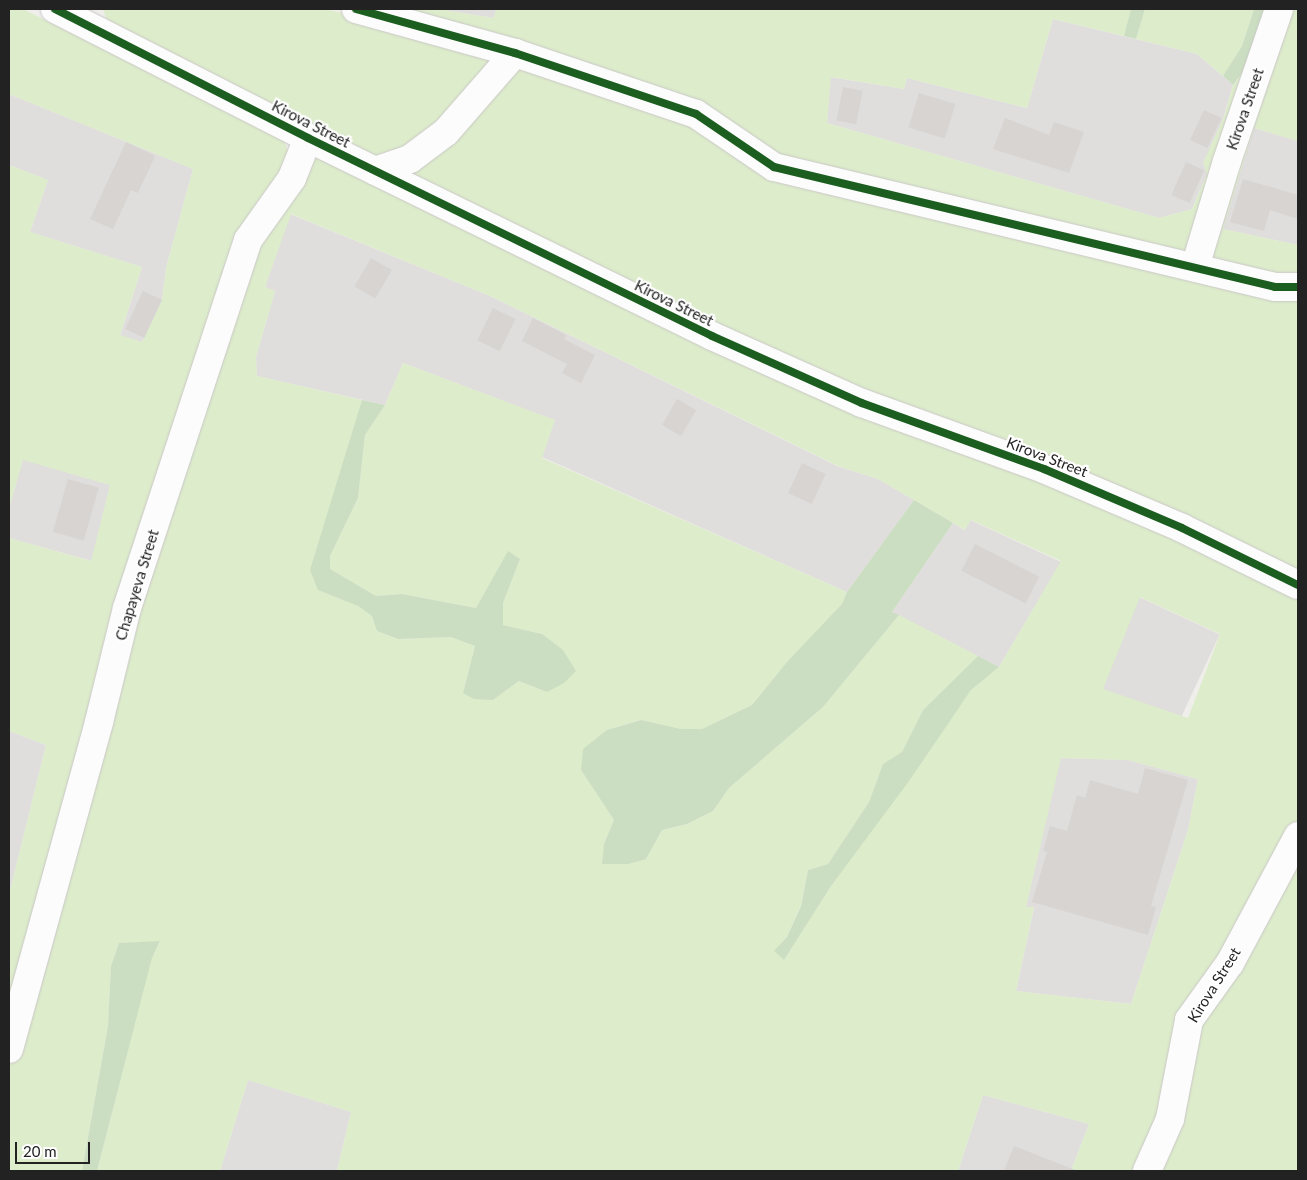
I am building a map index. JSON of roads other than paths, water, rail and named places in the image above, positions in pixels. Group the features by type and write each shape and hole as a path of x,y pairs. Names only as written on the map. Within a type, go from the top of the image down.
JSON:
{"street":[{"name":"Kirova Street","path":"55,9 92,17 308,138 712,336 862,403 1044,469 1182,528 1298,585"},
{"path":"356,9 515,53 696,114 774,167 1276,287 1298,288"},
{"name":"Kirova Street","path":"1195,267 1227,161 1279,9"},
{"path":"375,171 410,159 446,132 515,53"},
{"name":"Chapayeva Street","path":"9,1048 100,722 127,608 248,240 292,178 308,138"},
{"name":"Kirova Street","path":"1147,1171 1170,1119 1189,1020 1230,963 1298,836"}]}
